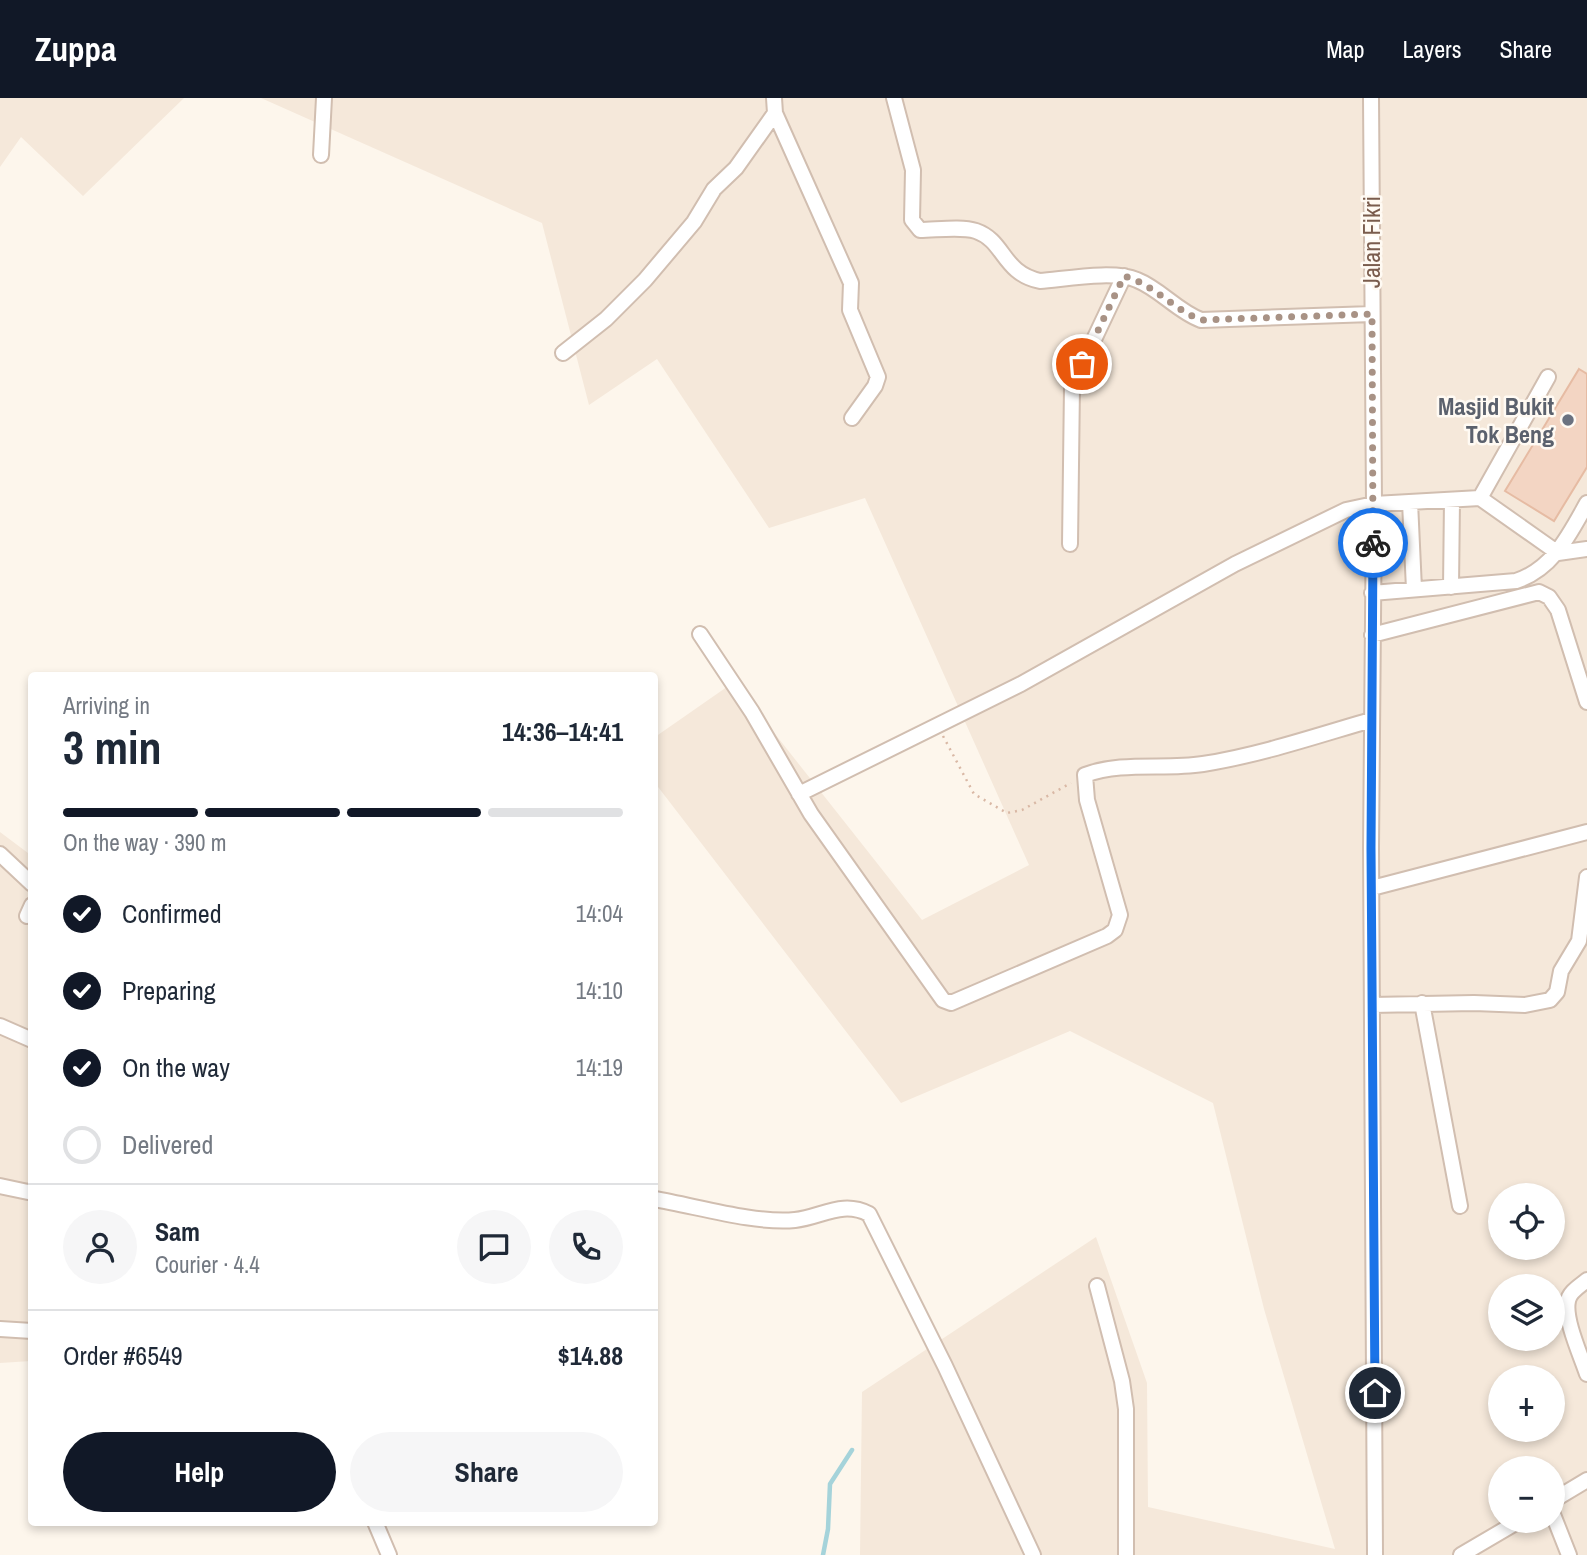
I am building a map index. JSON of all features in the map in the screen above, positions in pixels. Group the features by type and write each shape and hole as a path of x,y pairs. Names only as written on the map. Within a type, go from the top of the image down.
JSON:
{"street":[{"path":"321,155 324,98"},
{"path":"894,98 913,170 912,220 920,230 975,230 990,239 1017,273 1040,281 1124,276 1139,280 1188,315 1201,320 1372,314"},
{"name":"Jalan Fikri","path":"1371,98 1375,1555"},
{"path":"563,353 606,319 645,280 694,222 714,189 736,168 774,105"},
{"path":"774,105 851,283 850,310 878,377 875,386 852,418"},
{"path":"1070,544 1072,386 1124,276"},
{"path":"1480,498 1548,377"},
{"path":"799,794 938,727 1069,659 1235,564 1346,510 1374,504 1480,498 1558,553 1587,549"},
{"path":"1451,587 1452,500"},
{"path":"1410,502 1414,589"},
{"path":"1372,593 1516,582 1527,578 1558,553 1587,503"},
{"path":"1372,635 1539,592 1549,597 1558,610 1587,702"},
{"path":"700,634 752,712 799,794 943,1000 951,1003 1107,936 1115,930 1120,915 1087,800 1085,775 1113,767 1206,763 1286,745 1371,720"},
{"path":"1372,888 1586,837"},
{"path":"0,854 28,880"},
{"path":"1372,1005 1525,1005 1550,1000 1557,992 1561,971 1579,941 1587,877"},
{"path":"1422,1003 1460,1206"},
{"path":"0,1026 28,1038"},
{"path":"0,1186 28,1192"},
{"path":"658,1200 769,1220 797,1220 834,1208 858,1208 869,1214 946,1366 1033,1555"},
{"path":"1587,1280 1574,1290 1568,1300 1569,1319 1587,1374"},
{"path":"1097,1286 1122,1381 1126,1409 1126,1555"},
{"path":"0,1329 28,1331"},
{"path":"1565,1493 1587,1480"},
{"path":"377,1526 389,1555"},
{"path":"1462,1555 1499,1533"},
{"path":"1560,1533 1569,1555"}],"path":[{"path":"938,727 974,794 1007,813 1021,810 1085,775"}],"shaded area":[{"path":"0,98 184,98 83,196 21,137 0,167"},
{"path":"261,98 1587,98 1587,1555 860,1555 862,1392 1096,1237 1147,1383 1148,1507 1335,1549 1264,1309 1213,1103 1070,1031 901,1103 658,787 658,735 734,682 922,920 1029,865 865,498 769,528 657,359 589,405 542,223"},
{"path":"0,832 28,853 28,1361 0,1363"}],"building":[{"name":"Masjid Bukit Tok Beng","path":"1579,369 1587,374 1587,467 1554,521 1505,491"}],"waterway":[{"path":"823,1555 828,1529 830,1484 852,1450"}],"way so far":[{"path":"1082,364 1124,276 1139,280 1188,315 1201,320 1372,314 1373,543"}],"place":[{"name":"Masjid Bukit Tok Beng","path":"1568,420"}],"route":[{"path":"1373,543 1371,848 1375,1393"}]}
